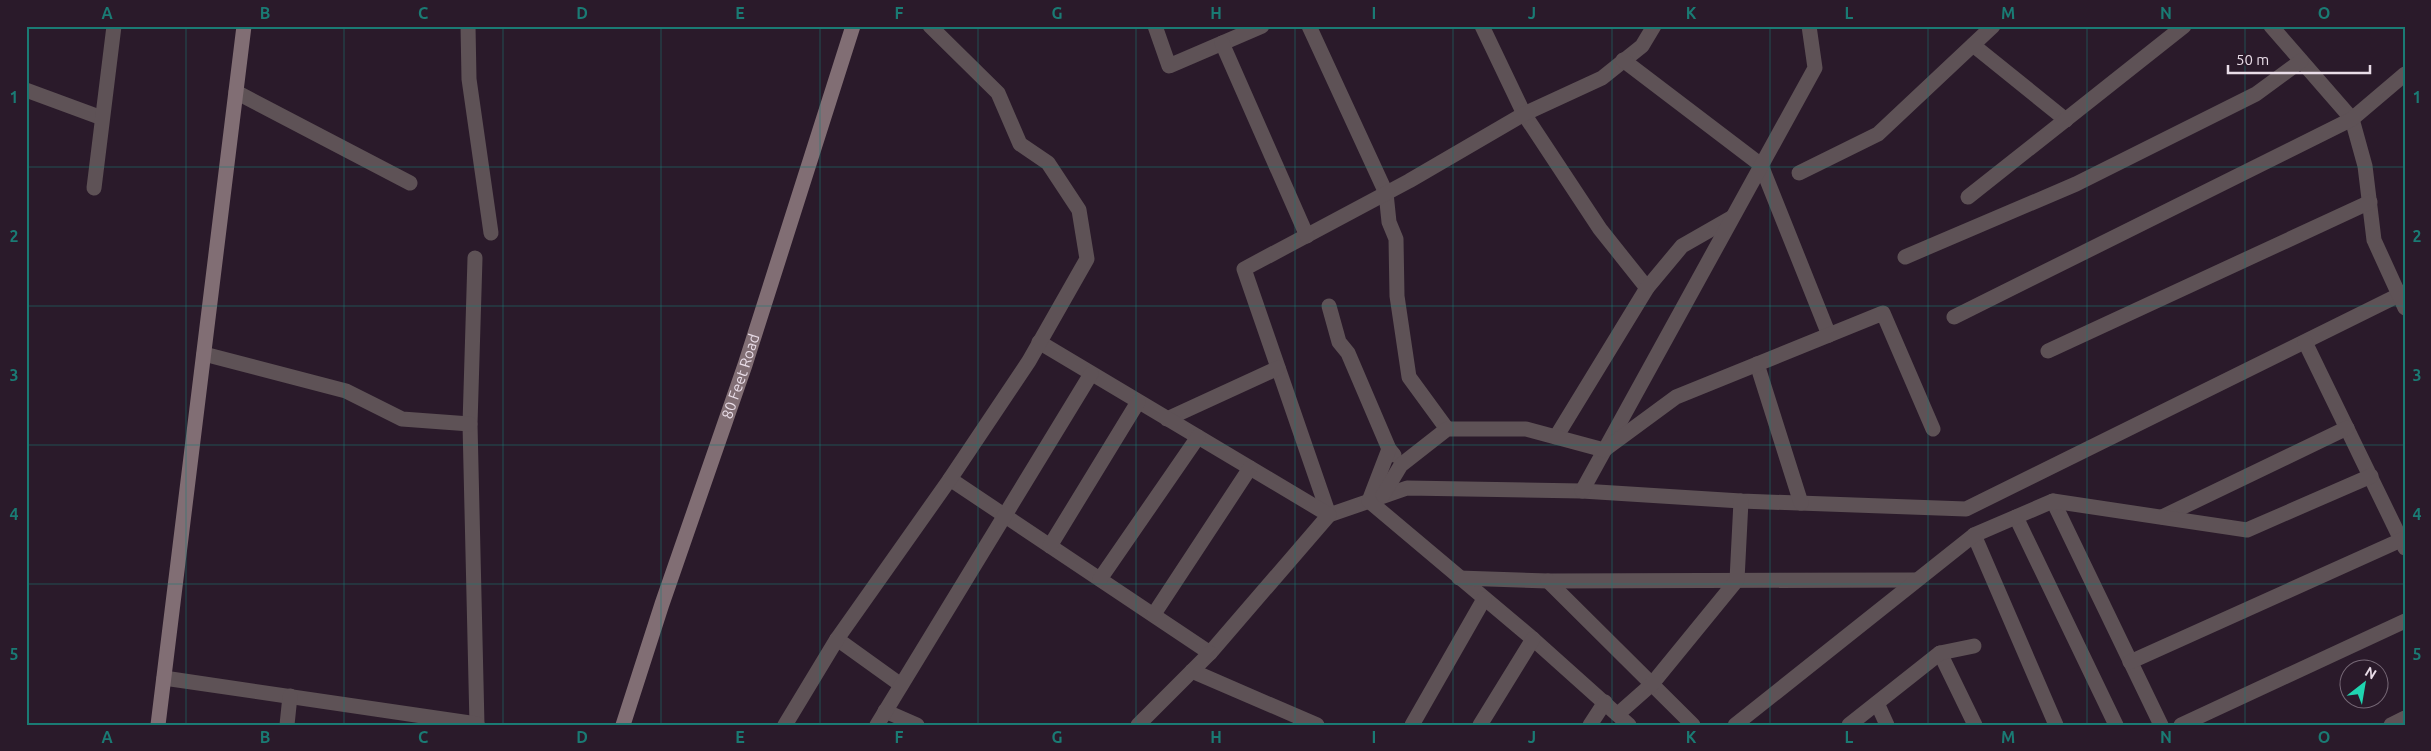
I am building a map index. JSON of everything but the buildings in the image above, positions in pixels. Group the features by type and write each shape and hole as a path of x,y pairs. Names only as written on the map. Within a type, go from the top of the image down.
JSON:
{"main road":[{"path":"158,725 244,26"},
{"name":"80 Feet Road","path":"623,725 662,604 745,364 853,26"}],"street":[{"path":"94,188 114,26"},
{"path":"468,26 469,79 491,233"},
{"path":"785,725 837,639 950,479 1039,342 1087,259 1079,210 1048,164 1020,144 998,93 930,26"},
{"path":"1155,26 1169,66 1262,26"},
{"path":"1309,26 1386,193 1389,222 1396,239 1397,296 1409,377 1447,429"},
{"path":"1482,26 1524,114 1600,229 1647,288"},
{"path":"1329,514 1244,269 1386,193 1524,114 1602,78 1642,46 1654,26"},
{"path":"1582,491 1815,68 1809,26"},
{"path":"1799,173 1878,134 1993,26"},
{"path":"1968,197 2184,26"},
{"path":"1138,725 1210,653 1329,514 1376,498 1407,488 1582,491 1741,501 1966,509 2305,342 2403,298 2374,240 2365,166 2352,120 2271,26"},
{"path":"1222,43 1307,236"},
{"path":"1973,45 2066,120"},
{"path":"1624,60 1761,165 1829,334"},
{"path":"1905,257 2076,184 2256,94 2301,61"},
{"path":"1954,317 2352,120 2405,74"},
{"path":"26,90 102,118"},
{"path":"236,92 410,183"},
{"path":"2048,350 2370,202"},
{"path":"1556,437 1647,288 1682,246 1733,217"},
{"path":"164,678 477,724 470,424 475,258"},
{"path":"1329,306 1339,342 1348,353 1388,449 1401,465"},
{"path":"1604,450 1676,397 1883,312 1933,429"},
{"path":"1039,342 1090,374 1329,514"},
{"path":"2130,662 2403,544 2305,342"},
{"path":"204,354 346,391 402,420 470,424"},
{"path":"1757,364 1801,503"},
{"path":"1167,419 1278,368"},
{"path":"877,725 1090,374"},
{"path":"1050,546 1138,402"},
{"path":"2162,517 2347,428"},
{"path":"1376,498 1401,465 1447,429 1526,429 1604,450"},
{"path":"1100,579 1198,437"},
{"path":"1376,498 1388,449"},
{"path":"1154,614 1250,468"},
{"path":"1735,725 1974,535 2053,501 2247,530 2371,476"},
{"path":"950,479 1210,653"},
{"path":"1376,498 1459,578 1533,639 1629,725"},
{"path":"1618,714 1652,684 1737,580 1741,501"},
{"path":"2053,501 2161,725"},
{"path":"2016,517 2116,725"},
{"path":"1974,535 2056,725"},
{"path":"1459,578 1548,581 1916,580"},
{"path":"1548,581 1693,725"},
{"path":"1412,725 1484,599"},
{"path":"2181,725 2405,621"},
{"path":"837,639 901,685"},
{"path":"1480,725 1533,639"},
{"path":"1849,725 1940,653 1974,646"},
{"path":"1940,653 1975,725"},
{"path":"1192,671 1317,725"},
{"path":"287,725 290,696"},
{"path":"1590,725 1605,702"},
{"path":"1876,703 1886,725"},
{"path":"885,711 917,725"},
{"path":"2391,725 2405,718"}]}
